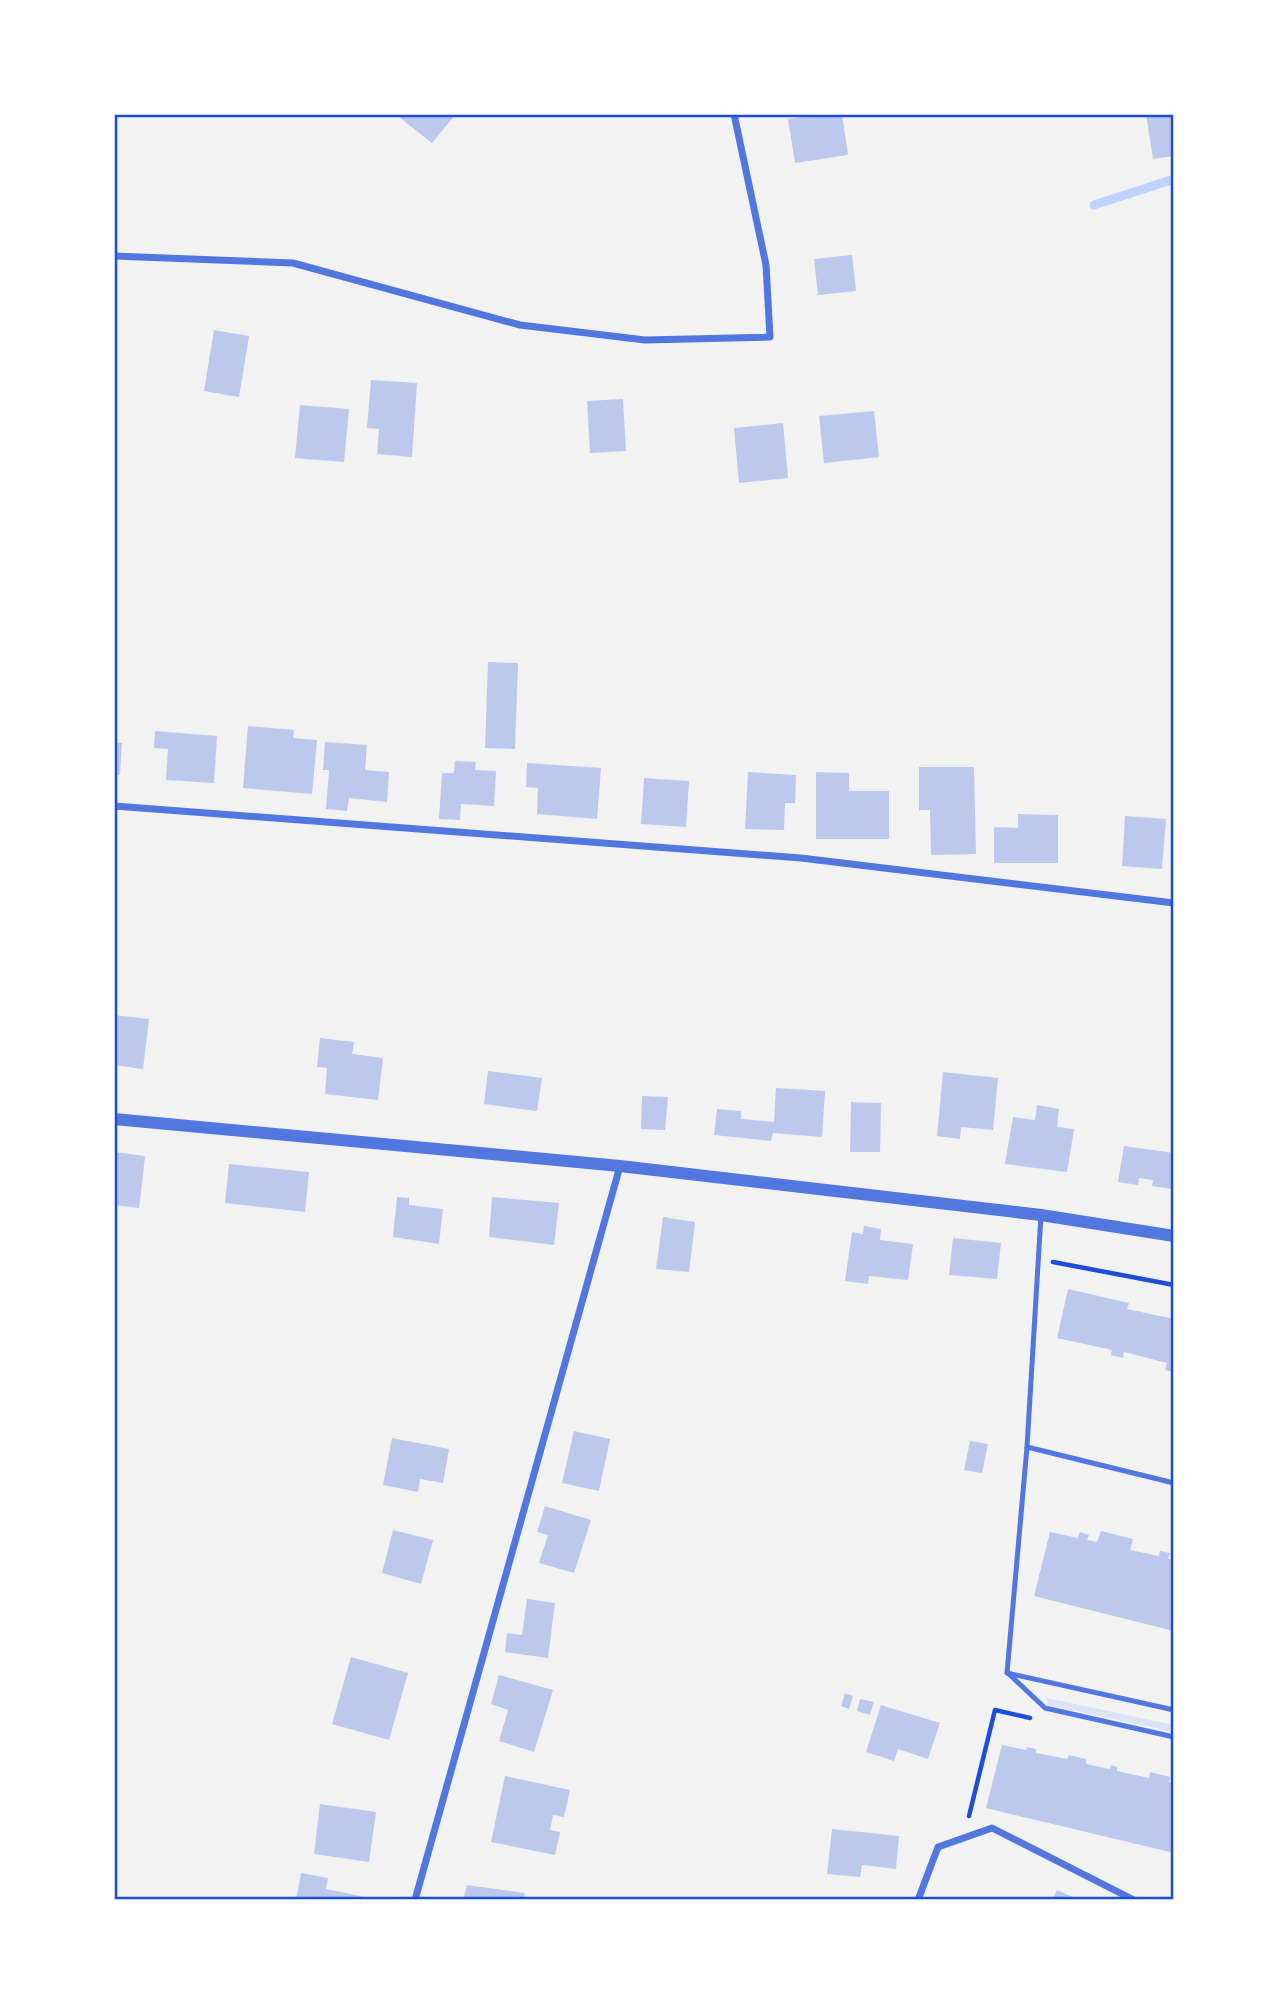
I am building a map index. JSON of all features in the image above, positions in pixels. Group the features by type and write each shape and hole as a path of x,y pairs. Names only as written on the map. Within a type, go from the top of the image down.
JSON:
{"street":[{"path":"114,256 293,263 520,325 645,340 770,337 766,265 734,114"},
{"path":"114,806 801,859 1174,903"},
{"path":"114,1119 620,1166 1041,1215 1174,1236"},
{"path":"415,1900 620,1166"},
{"path":"918,1900 938,1847 992,1828 1135,1900"}],"lane":[{"path":"1007,1673 1027,1447 1041,1215"},
{"path":"1027,1447 1174,1483"},
{"path":"1007,1673 1174,1710"},
{"path":"1007,1673 1045,1708 1174,1737"}],"path":[{"path":"1038,1260 1174,1285"},
{"path":"964,1838 995,1710"}],"shaded area":[{"path":"1047,1698 1174,1725 1174,1732 1048,1705"}],"building":[{"path":"395,114 456,114 432,143"},
{"path":"842,114 848,155 795,163 788,119"},
{"path":"1146,114 1174,114 1174,156 1153,159"},
{"path":"852,255 856,291 818,295 814,259"},
{"path":"214,330 249,336 239,397 204,391"},
{"path":"371,380 417,383 412,457 377,454 379,429 367,428"},
{"path":"623,399 626,451 590,453 587,401"},
{"path":"300,405 349,409 344,462 295,458"},
{"path":"874,411 879,457 824,463 819,416"},
{"path":"783,423 788,478 739,483 734,428"},
{"path":"488,662 518,663 515,749 485,748"},
{"path":"248,726 294,730 293,738 317,740 312,794 243,788"},
{"path":"155,731 217,736 214,783 166,780 168,749 154,748"},
{"path":"114,742 122,743 120,775 114,775"},
{"path":"325,742 367,745 365,770 389,772 387,802 349,798 347,811 326,809 329,770 323,770"},
{"path":"455,761 476,762 475,770 496,771 494,806 461,804 460,820 439,819 442,773 454,773"},
{"path":"527,763 601,768 597,819 537,814 538,788 526,787"},
{"path":"919,767 974,767 976,854 931,855 930,810 919,810"},
{"path":"748,772 796,775 795,803 785,803 784,830 745,829"},
{"path":"816,772 849,773 849,791 889,791 889,839 816,839"},
{"path":"644,778 689,781 686,827 641,824"},
{"path":"1018,814 1058,815 1058,863 994,863 994,827 1018,828"},
{"path":"1125,816 1166,819 1162,869 1122,866"},
{"path":"114,1015 149,1019 143,1069 114,1065"},
{"path":"320,1038 354,1042 352,1054 383,1058 378,1100 325,1094 327,1068 317,1067"},
{"path":"488,1071 542,1078 537,1111 484,1104"},
{"path":"943,1072 998,1078 993,1130 961,1127 960,1139 937,1136"},
{"path":"776,1088 825,1091 822,1137 773,1133 771,1141 714,1135 717,1109 741,1111 741,1119 774,1122"},
{"path":"642,1096 668,1097 665,1130 641,1129"},
{"path":"851,1102 881,1103 880,1152 850,1152"},
{"path":"1037,1105 1059,1109 1057,1127 1074,1129 1067,1172 1005,1164 1013,1117 1035,1120"},
{"path":"1124,1146 1174,1153 1172,1189 1152,1186 1153,1180 1139,1178 1138,1185 1118,1182"},
{"path":"114,1152 145,1156 139,1208 114,1205"},
{"path":"229,1164 309,1172 305,1212 225,1203"},
{"path":"397,1197 409,1198 409,1205 443,1209 439,1244 393,1237"},
{"path":"492,1197 559,1203 554,1245 489,1237"},
{"path":"663,1217 695,1222 689,1272 656,1269"},
{"path":"864,1226 881,1229 880,1240 913,1244 908,1280 869,1276 868,1284 845,1281 852,1232 863,1234"},
{"path":"953,1238 1001,1243 997,1279 949,1275"},
{"path":"1068,1289 1129,1303 1127,1309 1174,1319 1174,1372 1165,1370 1167,1363 1124,1352 1123,1358 1111,1355 1112,1350 1057,1338"},
{"path":"574,1431 610,1439 599,1491 562,1483"},
{"path":"392,1438 449,1449 443,1483 420,1479 418,1492 383,1485"},
{"path":"970,1441 988,1444 982,1473 964,1470"},
{"path":"545,1506 591,1520 574,1573 539,1563 548,1535 537,1532"},
{"path":"393,1530 433,1540 421,1584 382,1573"},
{"path":"1101,1531 1133,1539 1130,1550 1159,1556 1160,1551 1170,1553 1168,1559 1174,1560 1174,1631 1034,1596 1050,1532 1078,1538 1080,1532 1089,1535 1087,1540 1097,1542"},
{"path":"527,1599 555,1603 548,1658 505,1652 507,1633 522,1635"},
{"path":"351,1657 408,1673 389,1740 332,1724"},
{"path":"499,1675 553,1690 534,1752 499,1741 508,1710 491,1704"},
{"path":"845,1693 853,1696 849,1709 841,1706"},
{"path":"860,1699 874,1702 870,1715 857,1711"},
{"path":"881,1705 940,1723 928,1759 898,1749 894,1761 866,1752"},
{"path":"1002,1745 1026,1750 1027,1747 1036,1749 1036,1753 1067,1759 1069,1755 1086,1759 1086,1764 1110,1769 1111,1765 1117,1767 1117,1771 1149,1778 1150,1772 1170,1777 1169,1782 1174,1784 1174,1853 986,1808"},
{"path":"505,1776 570,1790 564,1817 553,1815 550,1830 560,1832 555,1855 491,1842"},
{"path":"320,1804 376,1812 369,1862 314,1854"},
{"path":"832,1829 899,1836 896,1869 862,1865 860,1877 827,1874"},
{"path":"301,1873 328,1878 326,1889 361,1896 360,1900 296,1900"},
{"path":"467,1885 525,1893 523,1900 463,1900"},
{"path":"1057,1890 1079,1900 1052,1900"}],"waterway":[{"path":"1094,205 1174,179"}]}
